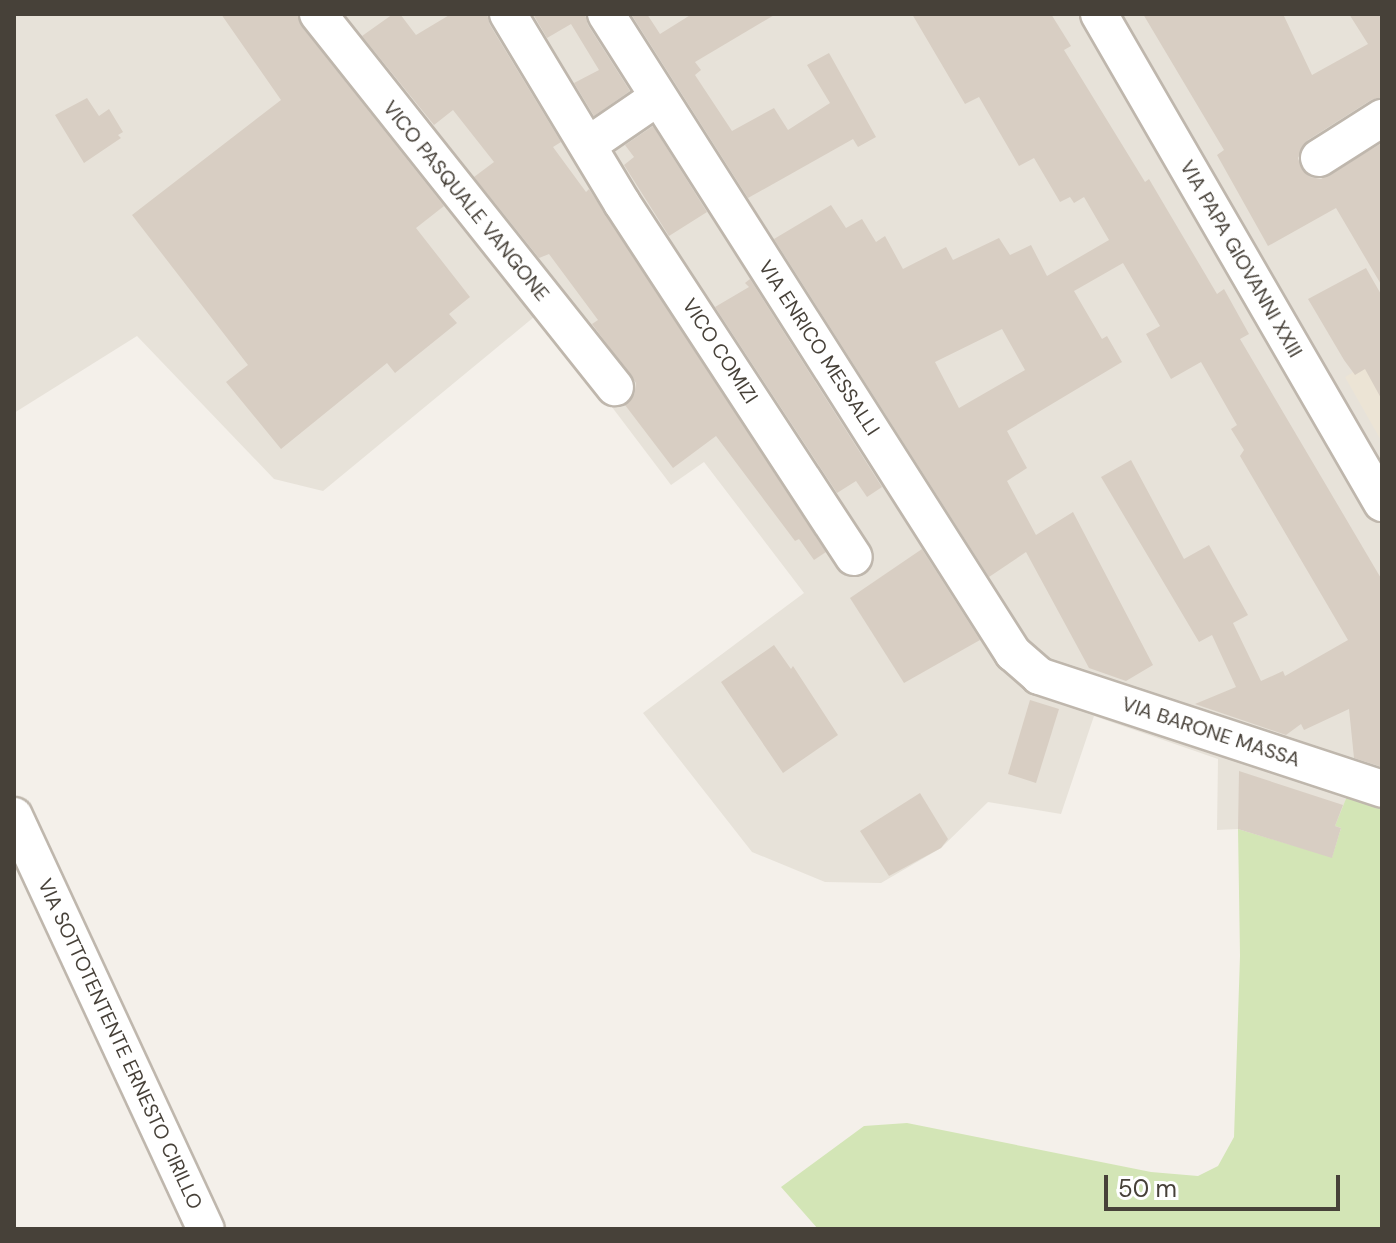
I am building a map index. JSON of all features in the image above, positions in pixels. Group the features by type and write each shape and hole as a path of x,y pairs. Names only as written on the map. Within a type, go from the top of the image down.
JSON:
{"street":[{"name":"VICO PASQUALE VANGONE","path":"318,14 615,387"},
{"name":"VICO COMIZI","path":"508,14 622,203 854,557"},
{"name":"VIA ENRICO MESSALLI","path":"606,14 1013,653 1039,676"},
{"name":"VIA PAPA GIOVANNI XXIII","path":"1099,14 1382,503"},
{"path":"588,145 658,97"},
{"path":"1319,158 1382,118"},
{"name":"VIA BARONE MASSA","path":"1039,676 1382,789"},
{"name":"VIA SOTTOTENTENTE ERNESTO CIRILLO","path":"14,816 206,1229"}],"shaded area":[{"path":"14,14 1382,14 1382,807 1347,796 1336,826 1341,828 1332,858 1238,829 1217,830 1218,759 1094,716 1061,814 988,802 941,848 881,883 825,882 752,852 643,713 804,593 704,462 671,485 540,312 323,491 274,479 137,336 14,413"},
{"path":"1382,355 1382,442 1345,377"}],"green space":[{"path":"1347,796 1382,807 1382,1229 818,1229 781,1187 864,1126 907,1123 1151,1172 1198,1176 1218,1166 1234,1137 1240,956 1238,829 1332,857 1341,828 1335,826"}],"building":[{"path":"221,14 297,14 302,27 444,206 416,228 470,297 449,314 457,323 395,373 387,363 281,449 226,382 248,365 132,215 281,100"},
{"path":"393,14 400,14 416,35 451,14 487,14 490,25 561,142 553,147 586,192 589,189 826,552 814,560 799,539 795,541 716,436 673,468 625,405 634,395 636,383 592,324 598,320 549,254 539,258 474,177 494,162 453,110 434,125 362,36"},
{"path":"533,14 585,14 588,25 630,91 594,116 574,83 599,70 571,24 547,38"},
{"path":"631,14 647,14 660,34 692,14 776,14 695,62 701,70 695,75 732,131 774,108 788,130 830,103 807,65 829,53 876,137 858,147 853,139 748,198"},
{"path":"912,14 1051,14 1071,46 1064,50 1145,182 1149,179 1217,294 1224,289 1249,334 1240,339 1382,580 1382,767 1354,758 1349,709 1304,730 1301,724 1286,735 1195,704 1236,687 1212,635 1199,642 1101,477 1131,460 1184,559 1209,545 1248,615 1233,623 1261,681 1283,671 1285,676 1348,640 1240,456 1244,450 1231,429 1237,425 1201,362 1171,379 1146,334 1160,326 1123,263 1074,291 1102,339 1107,336 1122,362 1007,431 1027,468 1007,481 1036,535 1073,512 1153,665 1126,681 1089,668 1026,552 989,577 774,239 831,205 846,228 862,219 876,242 885,236 903,269 946,247 953,260 999,238 1010,255 1031,245 1047,276 1109,240 1084,197 1074,203 1070,197 1060,202 1034,158 1019,166 979,97 965,104","holes":["1002,329 1025,370 959,408 935,362"]},
{"path":"1143,14 1283,14 1312,75 1368,44 1349,14 1382,14 1382,97 1371,100 1308,140 1298,158 1302,170 1310,177 1321,179 1382,143 1382,286 1336,208 1268,246 1217,155 1224,150"},
{"path":"87,98 99,116 109,109 123,132 118,135 121,138 84,163 55,115"},
{"path":"653,126 707,212 669,236 624,165 634,157 625,145"},
{"path":"1366,268 1382,296 1382,400 1365,369 1355,375 1344,360 1308,299"},
{"path":"750,279 882,487 867,497 856,481 837,493 715,307 749,287 745,283"},
{"path":"922,549 980,640 904,683 850,598"},
{"path":"774,645 791,669 793,666 838,735 783,773 721,682"},
{"path":"1030,700 1059,709 1036,783 1008,774"},
{"path":"1239,771 1343,805 1335,826 1341,828 1332,858 1238,829"},
{"path":"920,793 948,839 941,848 889,876 860,831"}]}
